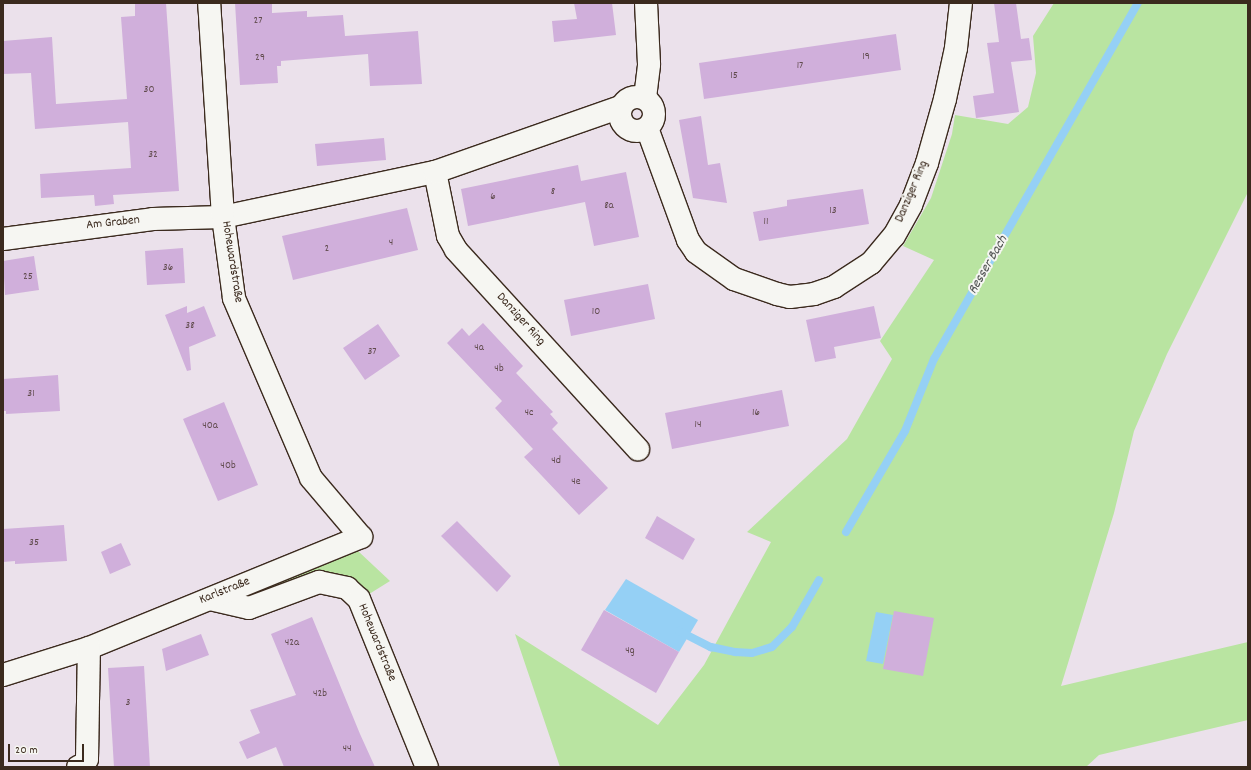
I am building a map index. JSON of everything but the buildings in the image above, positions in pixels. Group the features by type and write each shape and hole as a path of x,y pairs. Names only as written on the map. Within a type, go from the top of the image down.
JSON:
{"street":[{"name":"Hohewardstraße","path":"209,3 223,216 234,298 312,478 361,537"},
{"path":"645,98 628,98 621,107 620,118 626,128 637,131 648,128 654,113 645,98 649,64 646,3"},
{"name":"Danziger Ring","path":"648,128 688,240 696,252 734,279 777,294 790,296 814,294 834,287 871,263 894,236 911,205 927,163 945,99 956,48 961,3"},
{"path":"223,216 435,172 621,107"},
{"name":"Danziger Ring","path":"435,172 448,236 456,250 638,449"},
{"name":"Am Graben","path":"3,239 153,220 223,216"},
{"name":"Karlstraße","path":"3,675 89,648 361,537"},
{"name":"Hohewardstraße","path":"210,599 249,608 319,582 348,588 359,599 427,767"},
{"path":"78,767 87,759 89,648"}],"green space":[{"path":"1054,3 1248,3 1248,192 1167,354 1134,431 1114,513 1061,686 1248,642 1248,720 1099,755 1086,767 560,767 515,634 658,725 704,665 771,542 747,532 847,439 892,359 880,341 934,260 903,246 931,198 952,134 955,115 1008,124 1028,107 1036,73 1033,36"},
{"path":"358,551 390,581 366,596 354,579 337,573 257,597 255,592"}],"water":[{"path":"626,579 698,620 679,652 605,610"},
{"path":"876,612 893,615 883,664 866,661"}],"waterway":[{"name":"Resser Bach","path":"846,532 905,431 934,359 1138,3"},
{"name":"Resser Bach","path":"679,631 711,647 735,652 752,653 772,647 792,627 819,580"}]}
